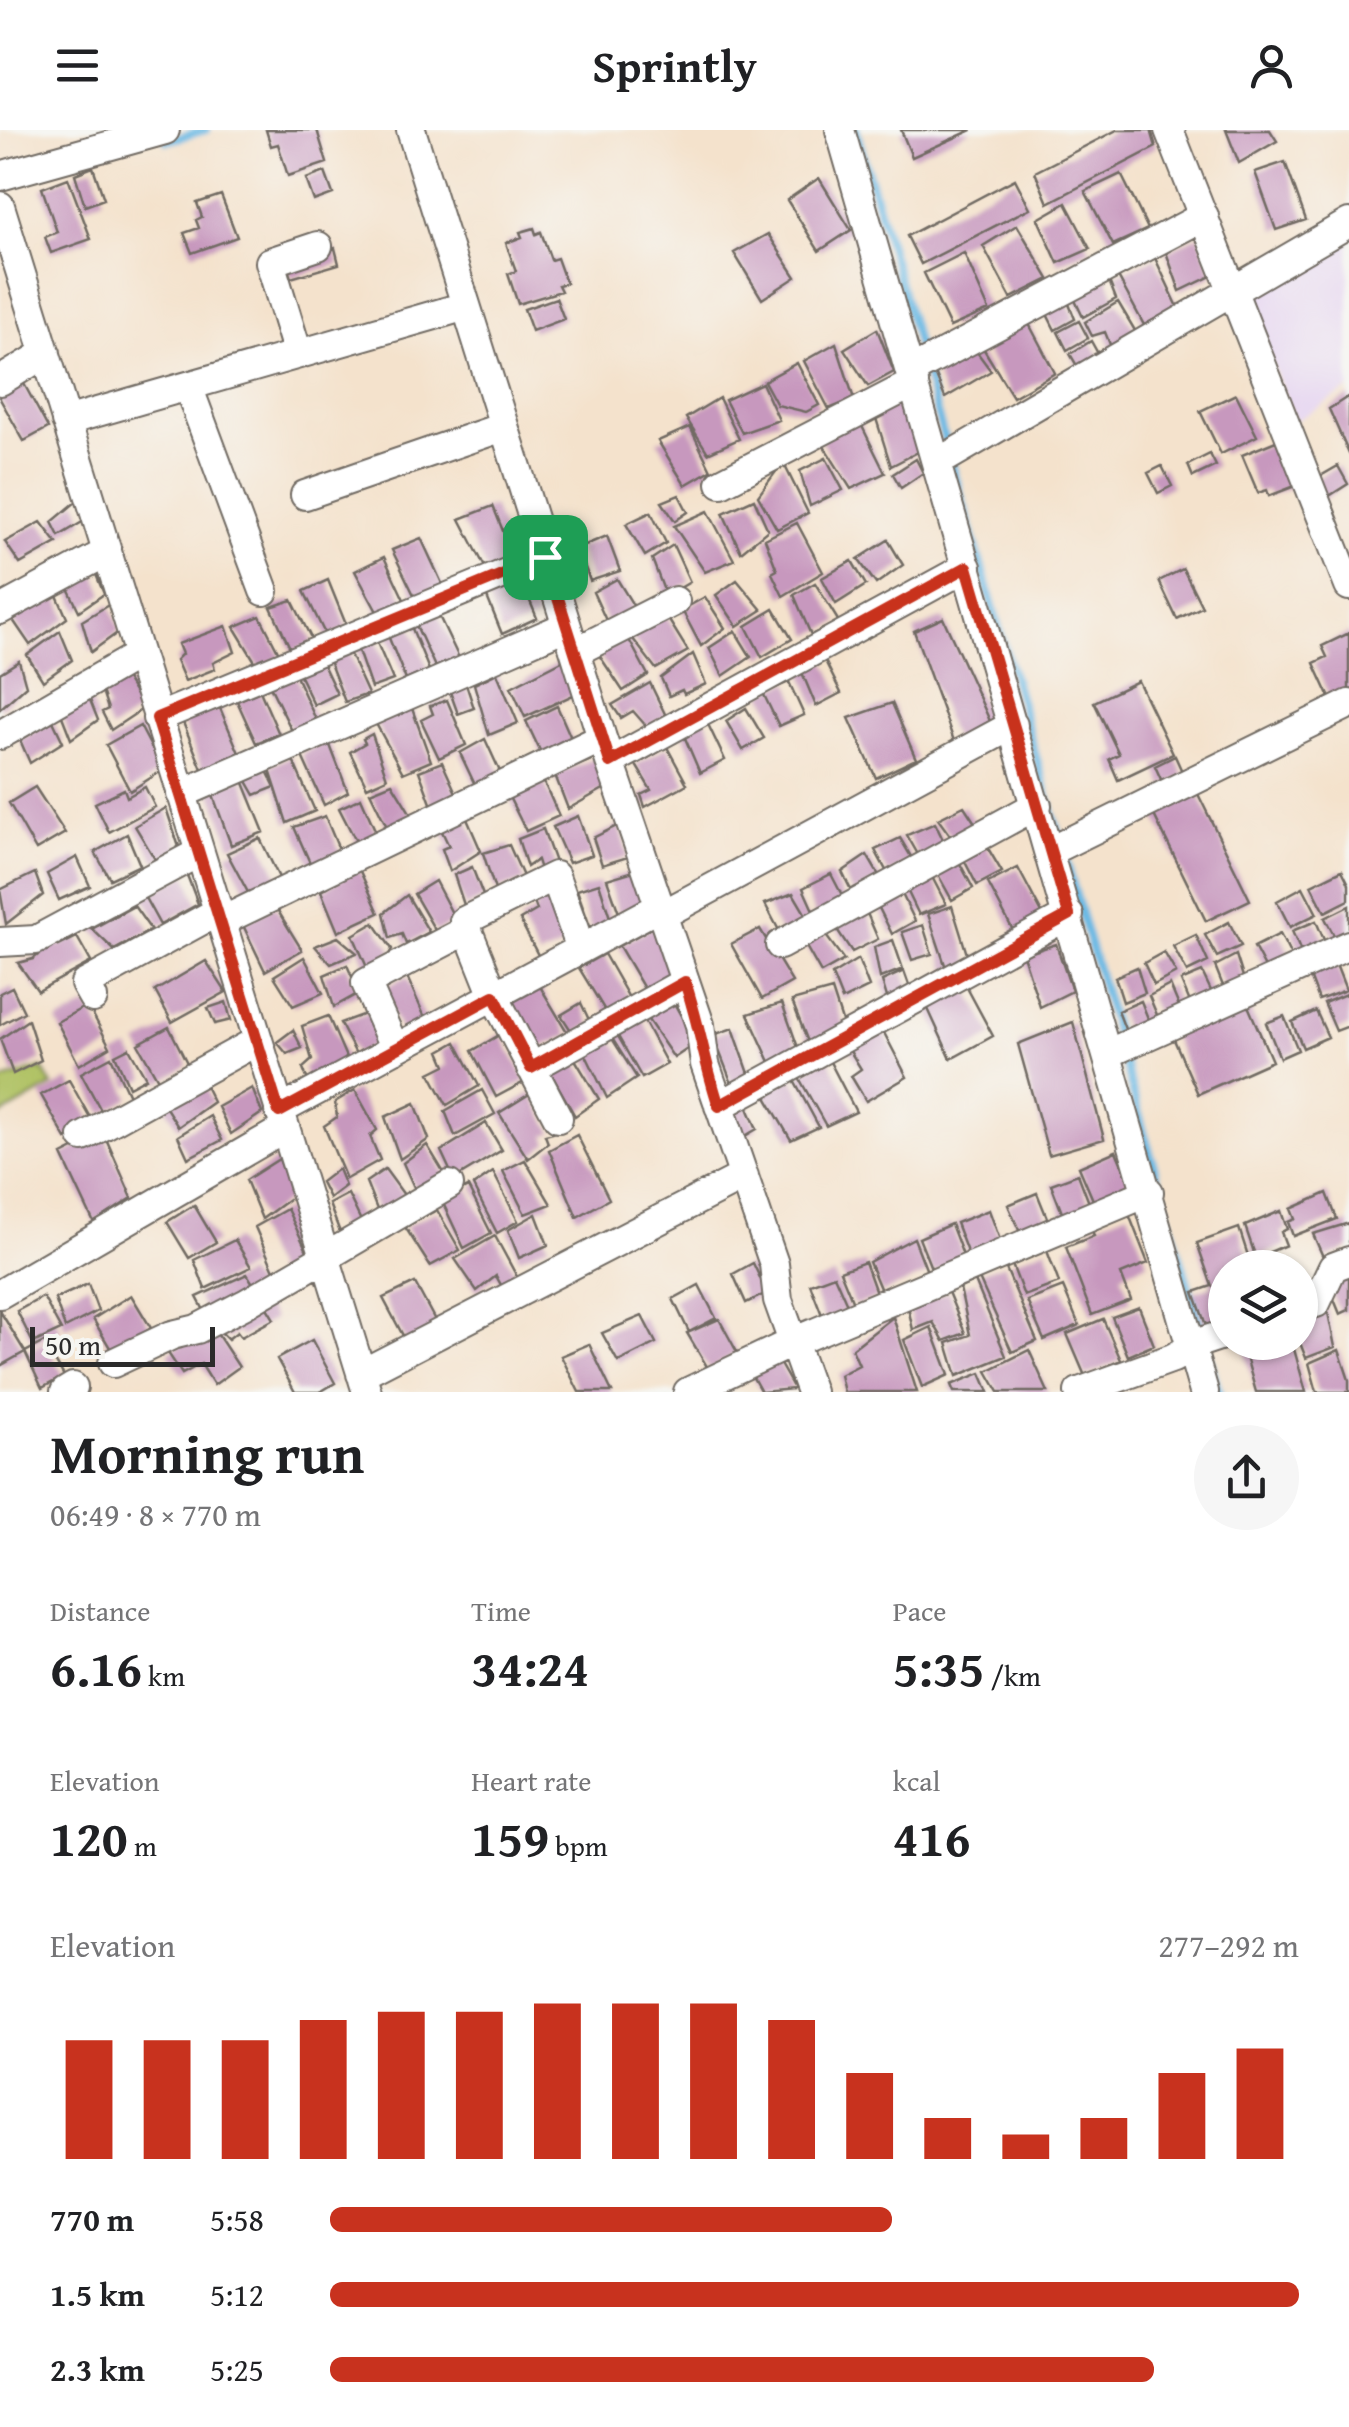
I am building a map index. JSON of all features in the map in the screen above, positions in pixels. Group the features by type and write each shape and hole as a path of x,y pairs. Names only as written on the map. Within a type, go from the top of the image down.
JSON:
{"street":[{"path":"0,176 166,130"},
{"path":"410,130 606,750 700,1024 705,1064 774,1264 778,1300 811,1392"},
{"path":"840,130 1036,805 1058,847 1069,915 1117,1050 1149,1192 1207,1341 1204,1392"},
{"path":"1170,130 1349,586"},
{"path":"0,206 46,353 75,418 106,552 364,1383 744,1176"},
{"path":"721,483 1204,216"},
{"path":"937,463 1349,223"},
{"path":"298,354 270,262 318,246"},
{"path":"75,418 466,306"},
{"path":"0,381 46,353"},
{"path":"188,386 264,590"},
{"path":"305,496 503,427"},
{"path":"0,610 106,552"},
{"path":"157,718 545,557"},
{"path":"93,998 85,984 219,917 606,750 967,567"},
{"path":"181,794 675,601"},
{"path":"0,735 138,656"},
{"path":"1058,847 1349,704"},
{"path":"0,1294 395,1049 1013,725"},
{"path":"780,946 1036,805"},
{"path":"0,942 36,940 198,853"},
{"path":"558,1118 494,996 464,921 555,876 581,949"},
{"path":"719,1106 1069,915"},
{"path":"395,1049 366,983 467,930"},
{"path":"1117,1050 1349,945"},
{"path":"531,1068 685,982"},
{"path":"83,1137 257,1042"},
{"path":"113,1363 172,1335 197,1329 449,1185"},
{"path":"688,1392 793,1342 1149,1192"},
{"path":"1318,1298 1333,1267 1349,1262"},
{"path":"1079,1392 1173,1358 1207,1341"}],"shaded area":[{"path":"1349,234 1349,389 1295,421 1245,295"}],"green space":[{"path":"42,1068 52,1086 0,1116 0,1081"}],"building":[{"path":"266,130 317,130 327,163 288,176 278,144 271,146"},
{"path":"901,130 972,130 912,157"},
{"path":"1117,130 1151,130 1156,147 1048,203 1035,172"},
{"path":"1226,130 1270,130 1277,141 1239,163"},
{"path":"1285,162 1306,220 1276,230 1255,172"},
{"path":"93,167 104,199 85,206 75,174"},
{"path":"325,172 333,194 314,201 306,179"},
{"path":"1121,174 1148,229 1113,245 1085,191"},
{"path":"68,178 91,239 51,253 45,237 57,232 42,188"},
{"path":"819,178 851,230 819,251 787,200"},
{"path":"1015,179 1030,208 921,264 907,236"},
{"path":"221,195 237,237 192,253 184,233 199,228 196,220 202,217 197,203"},
{"path":"1066,203 1090,249 1058,263 1038,219"},
{"path":"1017,225 1049,279 1011,298 983,246"},
{"path":"534,228 536,234 541,232 551,260 557,258 566,283 558,285 561,291 518,304 508,274 516,271 506,243 522,237 520,232"},
{"path":"768,234 796,277 762,299 734,253"},
{"path":"1199,235 1213,275 1180,291 1166,252"},
{"path":"335,248 339,264 291,278 286,262"},
{"path":"964,253 989,310 950,327 924,273"},
{"path":"1155,258 1178,307 1144,325 1117,275"},
{"path":"1107,276 1116,299 1083,317 1073,296"},
{"path":"556,298 564,319 532,331 524,309"},
{"path":"1067,299 1075,319 1055,330 1045,310"},
{"path":"1118,302 1140,339 1113,352 1105,332 1092,336 1085,322"},
{"path":"1079,321 1088,338 1067,350 1058,332"},
{"path":"1028,322 1055,373 1013,397 980,343"},
{"path":"877,329 894,372 868,386 844,349"},
{"path":"1091,341 1102,361 1080,371 1070,354"},
{"path":"836,343 854,399 829,409 804,361"},
{"path":"974,348 991,371 945,398 934,371"},
{"path":"797,363 819,405 806,412 777,405 764,381"},
{"path":"23,382 48,428 24,441 0,399 0,395"},
{"path":"762,383 779,420 742,433 725,400"},
{"path":"1236,394 1257,436 1221,454 1200,411"},
{"path":"1349,396 1349,454 1329,409"},
{"path":"719,398 739,439 708,453 686,418"},
{"path":"903,398 920,451 891,466 875,415"},
{"path":"857,416 885,473 851,489 820,440"},
{"path":"690,427 711,470 685,485 658,441"},
{"path":"1276,441 1295,486 1269,496 1267,490 1258,493 1242,455"},
{"path":"1210,454 1216,466 1193,477 1188,465"},
{"path":"826,458 843,490 810,506 800,471"},
{"path":"916,459 923,473 901,488 893,474"},
{"path":"783,462 808,513 777,529 758,496"},
{"path":"1162,466 1172,486 1158,493 1148,473"},
{"path":"1338,466 1348,484 1323,500 1312,481"},
{"path":"679,495 688,512 675,521 662,502"},
{"path":"754,499 768,530 741,552 723,513"},
{"path":"77,501 84,521 59,536 52,522"},
{"path":"493,506 515,561 488,573 460,519"},
{"path":"708,511 734,560 705,572 674,526"},
{"path":"651,512 666,543 645,556 626,524"},
{"path":"41,522 57,543 20,564 5,542"},
{"path":"797,523 823,572 783,596 772,573 777,570 765,539"},
{"path":"607,536 620,571 590,581 578,548"},
{"path":"421,538 445,590 418,603 392,550"},
{"path":"888,540 903,565 876,584 858,559"},
{"path":"673,545 690,582 666,596 652,559"},
{"path":"384,557 408,608 381,619 355,571"},
{"path":"852,561 866,585 836,604 822,578"},
{"path":"1183,569 1202,607 1177,619 1159,581"},
{"path":"95,572 104,594 79,611 68,588"},
{"path":"520,577 537,618 502,634 485,592"},
{"path":"617,579 636,610 609,627 593,592"},
{"path":"328,580 347,627 327,638 304,591"},
{"path":"737,580 762,610 737,626 716,595"},
{"path":"815,583 839,622 811,635 794,595"},
{"path":"56,593 67,618 30,645 13,620"},
{"path":"705,597 725,628 701,646 682,610"},
{"path":"292,600 313,642 292,652 271,607"},
{"path":"110,604 120,631 91,652 82,621"},
{"path":"774,609 792,639 762,657 746,626"},
{"path":"437,612 459,658 435,667 415,623"},
{"path":"665,614 688,651 656,669 630,635"},
{"path":"260,616 281,657 259,668 234,627"},
{"path":"943,618 990,721 954,741 914,631"},
{"path":"226,626 235,652 213,663 215,669 185,681 176,660 182,654 178,644"},
{"path":"411,626 429,670 406,680 387,633"},
{"path":"60,631 72,660 43,681 27,655"},
{"path":"735,631 751,657 723,676 709,648"},
{"path":"1349,633 1349,692 1331,700 1314,663 1327,657 1322,646"},
{"path":"627,636 648,675 623,691 599,655"},
{"path":"375,638 393,680 371,688 357,648"},
{"path":"347,648 368,694 345,702 328,658"},
{"path":"693,654 706,684 669,696 661,678"},
{"path":"823,657 841,693 816,706 801,670"},
{"path":"321,660 337,694 314,705 297,670"},
{"path":"564,660 580,692 525,717 511,687"},
{"path":"19,661 26,686 0,709 0,673"},
{"path":"497,673 518,723 489,735 474,684"},
{"path":"295,674 318,724 295,737 270,686"},
{"path":"124,676 144,708 111,730 102,712 108,709 102,691"},
{"path":"1138,681 1173,754 1118,780 1109,759 1119,754 1094,702"},
{"path":"789,682 804,715 779,726 763,693"},
{"path":"650,683 666,716 647,727 633,711 621,718 612,705"},
{"path":"466,684 474,708 458,714 449,689"},
{"path":"260,691 279,734 256,743 237,701"},
{"path":"88,695 98,720 71,739 60,711"},
{"path":"447,700 466,745 439,758 421,720 433,714 430,706"},
{"path":"410,703 431,761 403,773 374,720"},
{"path":"892,703 916,759 876,778 849,718"},
{"path":"557,706 574,745 544,759 526,721"},
{"path":"220,708 242,760 205,776 182,720"},
{"path":"746,708 764,738 743,750 726,721"},
{"path":"705,718 725,760 700,773 682,731"},
{"path":"53,721 63,742 30,763 20,740"},
{"path":"140,726 163,770 130,791 106,745"},
{"path":"372,734 387,778 367,787 350,752"},
{"path":"485,739 502,776 477,789 460,753"},
{"path":"328,740 348,792 324,805 301,754"},
{"path":"667,747 687,784 645,807 641,795 651,790 636,765"},
{"path":"291,756 315,811 287,823 269,767"},
{"path":"1175,756 1184,776 1164,786 1155,766"},
{"path":"596,758 607,787 568,809 555,775"},
{"path":"442,762 457,795 432,806 419,771"},
{"path":"264,765 275,787 255,795 243,774"},
{"path":"541,776 559,816 526,831 507,793"},
{"path":"242,778 264,832 231,845 211,790"},
{"path":"392,783 414,819 388,829 370,792"},
{"path":"35,787 65,833 36,850 9,803"},
{"path":"145,787 155,807 109,832 95,803 124,789 127,797"},
{"path":"1198,794 1250,900 1206,921 1154,815"},
{"path":"361,798 379,839 360,849 339,808"},
{"path":"964,806 977,826 954,841 938,819"},
{"path":"166,808 179,847 156,861 135,826"},
{"path":"464,812 481,851 450,871 442,849 449,846 439,825"},
{"path":"325,816 340,852 311,865 294,827"},
{"path":"578,816 592,855 569,863 553,827"},
{"path":"935,823 946,846 920,858 907,835"},
{"path":"619,825 628,857 602,865 593,838"},
{"path":"543,829 556,865 542,876 537,860 527,867 518,839"},
{"path":"127,834 140,865 110,879 95,852"},
{"path":"260,838 281,882 251,898 227,853"},
{"path":"900,838 913,860 888,874 875,850"},
{"path":"509,845 525,881 495,890 483,853"},
{"path":"986,845 1002,872 977,885 962,856"},
{"path":"867,855 881,879 853,894 842,872"},
{"path":"77,857 90,886 59,900 47,874"},
{"path":"957,858 973,888 952,900 936,871"},
{"path":"472,867 484,898 465,908 454,875"},
{"path":"1018,868 1045,919 1015,934 988,883"},
{"path":"359,869 379,913 338,932 321,891"},
{"path":"637,870 646,902 619,913 607,879"},
{"path":"1342,870 1349,884 1349,900 1325,912 1311,885"},
{"path":"35,873 43,895 6,924 0,890"},
{"path":"831,874 845,901 816,917 803,888"},
{"path":"187,875 198,904 160,925 144,896"},
{"path":"931,875 946,904 919,915 907,890"},
{"path":"435,881 456,921 436,932 414,894"},
{"path":"599,883 612,924 592,932 577,890"},
{"path":"1303,887 1317,914 1290,927 1277,901"},
{"path":"547,890 567,944 539,957 520,920 537,910 533,899"},
{"path":"901,892 915,921 892,934 877,904"},
{"path":"793,893 809,920 782,936 765,904"},
{"path":"407,895 429,932 406,944 402,934 390,938 384,913"},
{"path":"134,906 151,930 114,950 92,929"},
{"path":"275,906 302,950 265,971 242,923"},
{"path":"952,906 970,964 947,971 928,914"},
{"path":"1349,906 1349,937 1338,943 1325,918"},
{"path":"866,911 878,939 852,952 836,928"},
{"path":"1316,921 1327,947 1303,957 1292,931"},
{"path":"1229,922 1241,946 1217,957 1205,935"},
{"path":"374,923 392,949 384,963 369,972 353,935"},
{"path":"923,925 932,954 912,960 902,932"},
{"path":"653,927 678,973 646,992 619,946"},
{"path":"760,929 792,982 762,999 731,944"},
{"path":"824,933 844,960 821,973 804,943"},
{"path":"1280,934 1294,962 1269,975 1254,947"},
{"path":"1196,935 1208,962 1187,972 1173,946"},
{"path":"77,937 91,962 38,991 18,963 33,959 57,940 59,946"},
{"path":"338,937 357,953 331,964 315,946"},
{"path":"893,940 903,969 880,978 874,947"},
{"path":"1056,944 1072,991 1040,1007 1023,955"},
{"path":"1164,952 1176,973 1154,985 1144,963"},
{"path":"604,954 629,998 607,1014 579,968"},
{"path":"1236,955 1244,980 1225,991 1215,966"},
{"path":"304,957 323,993 293,1006 274,976"},
{"path":"858,959 869,987 842,1000 832,975"},
{"path":"206,961 226,992 172,1022 155,991"},
{"path":"1335,962 1346,990 1319,1000 1308,971"},
{"path":"347,965 359,993 334,1007 324,975"},
{"path":"1137,967 1145,993 1123,1002 1115,977"},
{"path":"904,971 913,996 890,1007 882,981"},
{"path":"1202,972 1214,997 1192,1007 1181,981"},
{"path":"407,977 427,1022 402,1033 381,989"},
{"path":"538,983 569,1035 533,1051 504,1003"},
{"path":"965,984 993,1036 951,1059 924,1000"},
{"path":"1170,985 1181,1011 1160,1022 1149,996"},
{"path":"12,987 24,1012 0,1025 0,993"},
{"path":"832,990 844,1027 808,1042 792,1001"},
{"path":"1348,993 1349,1026 1336,1031 1324,1003"},
{"path":"670,996 696,1043 674,1058 644,1014"},
{"path":"1141,1001 1151,1026 1128,1037 1118,1011"},
{"path":"1246,1001 1272,1061 1198,1094 1172,1035"},
{"path":"226,1002 231,1020 215,1024 208,1008"},
{"path":"581,1003 591,1024 574,1035 561,1015"},
{"path":"782,1003 800,1053 772,1066 748,1014"},
{"path":"88,1005 110,1047 79,1065 57,1022"},
{"path":"1316,1011 1328,1037 1303,1048 1292,1022"},
{"path":"370,1012 381,1041 356,1054 340,1023"},
{"path":"640,1014 667,1064 642,1078 615,1031"},
{"path":"328,1016 348,1062 308,1081 303,1068 312,1060 302,1026"},
{"path":"1284,1016 1298,1050 1280,1058 1266,1023"},
{"path":"28,1020 41,1060 13,1074 0,1039"},
{"path":"1073,1022 1104,1139 1049,1155 1018,1044"},
{"path":"169,1027 188,1065 160,1083 138,1044"},
{"path":"881,1027 907,1077 866,1101 851,1076 861,1069 848,1048"},
{"path":"733,1028 752,1082 734,1089 713,1035"},
{"path":"293,1030 302,1048 287,1054 277,1042"},
{"path":"608,1032 637,1078 607,1098 583,1049"},
{"path":"501,1034 526,1081 496,1097 472,1051"},
{"path":"456,1042 479,1086 447,1105 430,1073 446,1065 440,1051"},
{"path":"129,1048 146,1078 129,1087 115,1055"},
{"path":"573,1056 599,1099 575,1116 548,1068"},
{"path":"111,1057 130,1098 103,1114 81,1073"},
{"path":"828,1058 856,1112 826,1126 798,1076"},
{"path":"792,1077 819,1127 791,1140 763,1092"},
{"path":"69,1080 92,1121 66,1139 41,1095"},
{"path":"204,1084 213,1102 178,1127 163,1103"},
{"path":"252,1088 262,1113 231,1134 218,1107"},
{"path":"355,1090 377,1130 370,1136 380,1160 346,1179 324,1126 337,1117 335,1102"},
{"path":"482,1090 495,1114 455,1136 445,1111"},
{"path":"531,1093 553,1133 545,1135 548,1143 528,1159 499,1113"},
{"path":"415,1103 429,1139 400,1159 385,1117"},
{"path":"746,1103 757,1129 745,1136 731,1105"},
{"path":"210,1116 222,1140 188,1158 178,1136"},
{"path":"486,1123 502,1150 454,1179 441,1151"},
{"path":"104,1134 132,1198 94,1223 62,1155"},
{"path":"577,1135 609,1199 577,1217 549,1150"},
{"path":"427,1145 446,1176 417,1194 403,1163"},
{"path":"1116,1151 1133,1191 1096,1207 1079,1167"},
{"path":"279,1159 293,1196 262,1219 246,1180"},
{"path":"525,1160 551,1204 525,1214 503,1171"},
{"path":"338,1169 345,1186 329,1198 321,1182"},
{"path":"385,1169 404,1195 378,1212 366,1182"},
{"path":"493,1172 518,1221 497,1233 473,1186"},
{"path":"1078,1174 1091,1208 1064,1218 1051,1184"},
{"path":"468,1187 491,1233 464,1248 442,1201"},
{"path":"1037,1193 1050,1225 1022,1237 1008,1205"},
{"path":"1327,1193 1337,1219 1293,1236 1288,1222 1295,1219 1291,1209"},
{"path":"348,1194 362,1223 341,1235 329,1204"},
{"path":"194,1205 216,1242 189,1258 167,1222"},
{"path":"287,1209 309,1255 276,1275 255,1227"},
{"path":"437,1210 460,1250 430,1266 405,1227"},
{"path":"989,1210 1003,1248 970,1260 956,1223"},
{"path":"1281,1211 1287,1229 1281,1232 1286,1245 1274,1250 1253,1250 1245,1226"},
{"path":"1128,1212 1148,1263 1121,1274 1131,1300 1092,1315 1066,1247 1094,1236 1091,1227"},
{"path":"536,1214 548,1245 519,1258 508,1230"},
{"path":"1349,1223 1349,1248 1324,1259 1313,1234"},
{"path":"951,1224 964,1258 933,1273 919,1238"},
{"path":"1239,1228 1246,1250 1208,1250 1208,1275 1197,1243"},
{"path":"495,1236 522,1286 505,1292 496,1276 477,1291 455,1259"},
{"path":"914,1238 928,1274 882,1293 869,1262"},
{"path":"235,1240 251,1267 205,1289 194,1260"},
{"path":"1046,1248 1059,1283 1024,1296 1011,1262"},
{"path":"865,1262 878,1298 854,1305 840,1271"},
{"path":"753,1263 767,1293 746,1303 733,1274"},
{"path":"1004,1264 1037,1341 1012,1352 977,1274"},
{"path":"247,1274 256,1288 206,1314 197,1297"},
{"path":"1349,1274 1349,1310 1340,1314 1331,1292 1337,1278"},
{"path":"834,1275 849,1309 824,1320 810,1284"},
{"path":"975,1281 1006,1356 957,1376 947,1343 970,1335 960,1288"},
{"path":"415,1283 438,1326 407,1343 383,1298"},
{"path":"88,1284 98,1311 65,1328 55,1299"},
{"path":"699,1285 716,1318 689,1332 673,1299"},
{"path":"1063,1287 1079,1325 1044,1340 1027,1301"},
{"path":"1208,1287 1208,1331 1194,1292"},
{"path":"948,1292 965,1333 944,1341 933,1322 913,1330 908,1307"},
{"path":"131,1295 151,1328 113,1353 93,1319"},
{"path":"43,1297 61,1330 33,1343 17,1311"},
{"path":"263,1301 274,1319 241,1337 237,1332 228,1339 218,1329"},
{"path":"1139,1307 1154,1345 1128,1356 1112,1317"},
{"path":"1327,1308 1335,1347 1318,1353 1318,1311"},
{"path":"0,1311 25,1352 0,1366"},
{"path":"642,1316 656,1343 618,1362 602,1333"},
{"path":"893,1317 917,1392 844,1392 840,1375 859,1365 852,1349"},
{"path":"719,1319 737,1352 709,1370 687,1333"},
{"path":"1103,1319 1121,1360 1085,1376 1067,1334"},
{"path":"212,1326 239,1367 214,1385 201,1364 182,1374 168,1353"},
{"path":"931,1327 949,1375 922,1387 904,1340"},
{"path":"312,1340 335,1383 320,1392 295,1392 277,1359"},
{"path":"44,1342 64,1376 42,1388 25,1352"},
{"path":"589,1344 612,1392 579,1392 561,1356"},
{"path":"1029,1350 1048,1392 999,1392 987,1371"},
{"path":"1339,1350 1349,1392 1317,1392 1309,1363"},
{"path":"777,1359 794,1389 761,1392 751,1374"},
{"path":"1247,1360 1297,1360 1306,1392 1256,1392"},
{"path":"981,1373 989,1392 954,1392 951,1385"}],"waterway":[{"path":"167,141 206,130"},
{"path":"856,130 947,448"},
{"path":"951,461 1219,1392"}],"route":[{"path":"545,557 610,762 967,567 1069,915 719,1106 705,1064 700,1024 685,982 531,1068 494,996 279,1112 157,718 545,557"}]}
